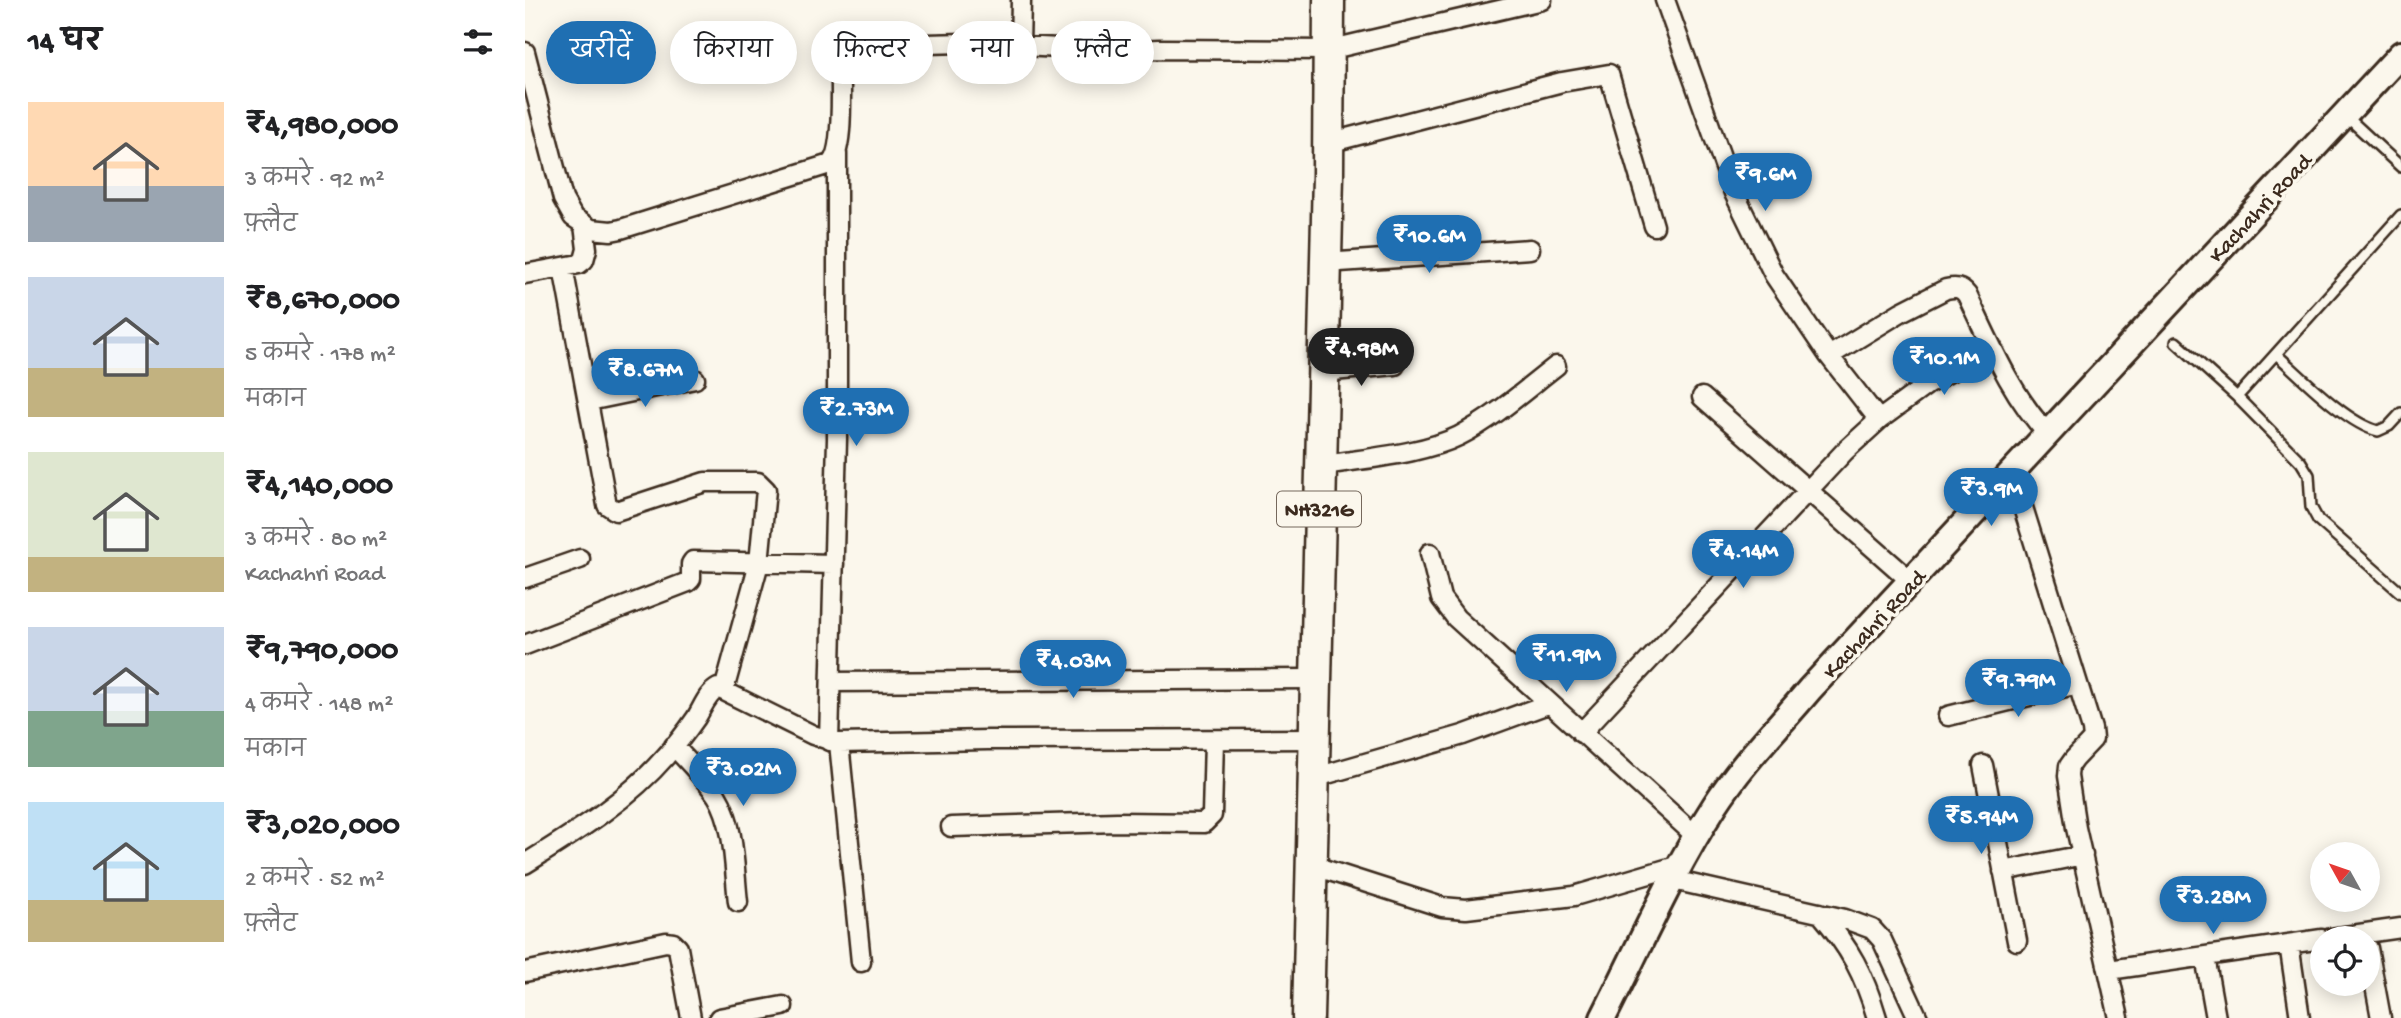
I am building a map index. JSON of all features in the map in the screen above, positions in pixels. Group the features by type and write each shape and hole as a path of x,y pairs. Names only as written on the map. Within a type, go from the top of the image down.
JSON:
{"highway":[{"name":"NH321G","path":"1308,1018 1329,0"}],"main road":[{"name":"Kachahri Road","path":"1603,1018 1696,836 1716,803 1752,755 2401,54"}],"street":[{"path":"1021,0 1021,21"},
{"path":"1037,47 1115,51 1328,50 1542,0"},
{"path":"1664,0 1734,193 1774,275 1829,356 1879,420"},
{"path":"861,962 834,742 831,682 837,439 837,154 841,64 843,56 852,47 947,44"},
{"path":"525,52 533,115 563,199 573,217 602,231 621,229 830,164 837,154"},
{"path":"1328,143 1562,82 1609,74 1654,226"},
{"path":"525,274 579,264 587,257 585,225"},
{"path":"1325,263 1529,249"},
{"path":"563,267 605,501 610,508 616,510 705,482 758,482 766,489 759,563 725,690"},
{"path":"1829,356 1901,312 1954,287 1967,295 1992,349 2024,403 2048,434"},
{"path":"1581,733 1845,452 1879,420 1928,384 1992,349"},
{"path":"1323,372 1395,365"},
{"path":"1321,466 1445,442 1484,420 1556,366"},
{"path":"589,401 695,379"},
{"path":"1702,397 1911,581"},
{"path":"2012,472 2093,739 2069,766 2068,776 2119,1018"},
{"path":"1430,553 1436,581 1447,608 1548,704 1696,836"},
{"path":"525,578 580,559"},
{"path":"525,645 688,582 691,579 693,561 834,564"},
{"path":"831,682 1315,679"},
{"path":"1948,716 2078,684"},
{"path":"525,864 586,825 633,790 674,746 713,691 718,688 813,735 834,742 1314,739"},
{"path":"1313,778 1463,735 1548,704"},
{"path":"951,827 1105,822 1205,823 1212,815 1214,740"},
{"path":"674,746 710,786 722,806 729,824 738,902"},
{"path":"1983,765 2017,941"},
{"path":"2003,872 2083,855"},
{"path":"1311,865 1442,907 1466,909 1574,896 1676,872 1862,924 1877,934 1918,1018"},
{"path":"1820,914 1837,932 1859,966 1877,1018"},
{"path":"2380,935 2401,928"},
{"path":"2109,970 2310,941"},
{"path":"525,972 670,942 678,948 691,1018"},
{"path":"2289,944 2300,1018"},
{"path":"2205,957 2216,1018"},
{"path":"2377,996 2381,1018"},
{"path":"719,1018 783,1006"}],"lane":[{"path":"2344,115 2401,166"},
{"path":"2237,397 2401,215"},
{"path":"2176,342 2237,397 2301,462 2309,475 2312,507 2318,520 2401,593"},
{"path":"2276,354 2338,408 2367,429 2378,431 2389,426 2401,413"}]}
